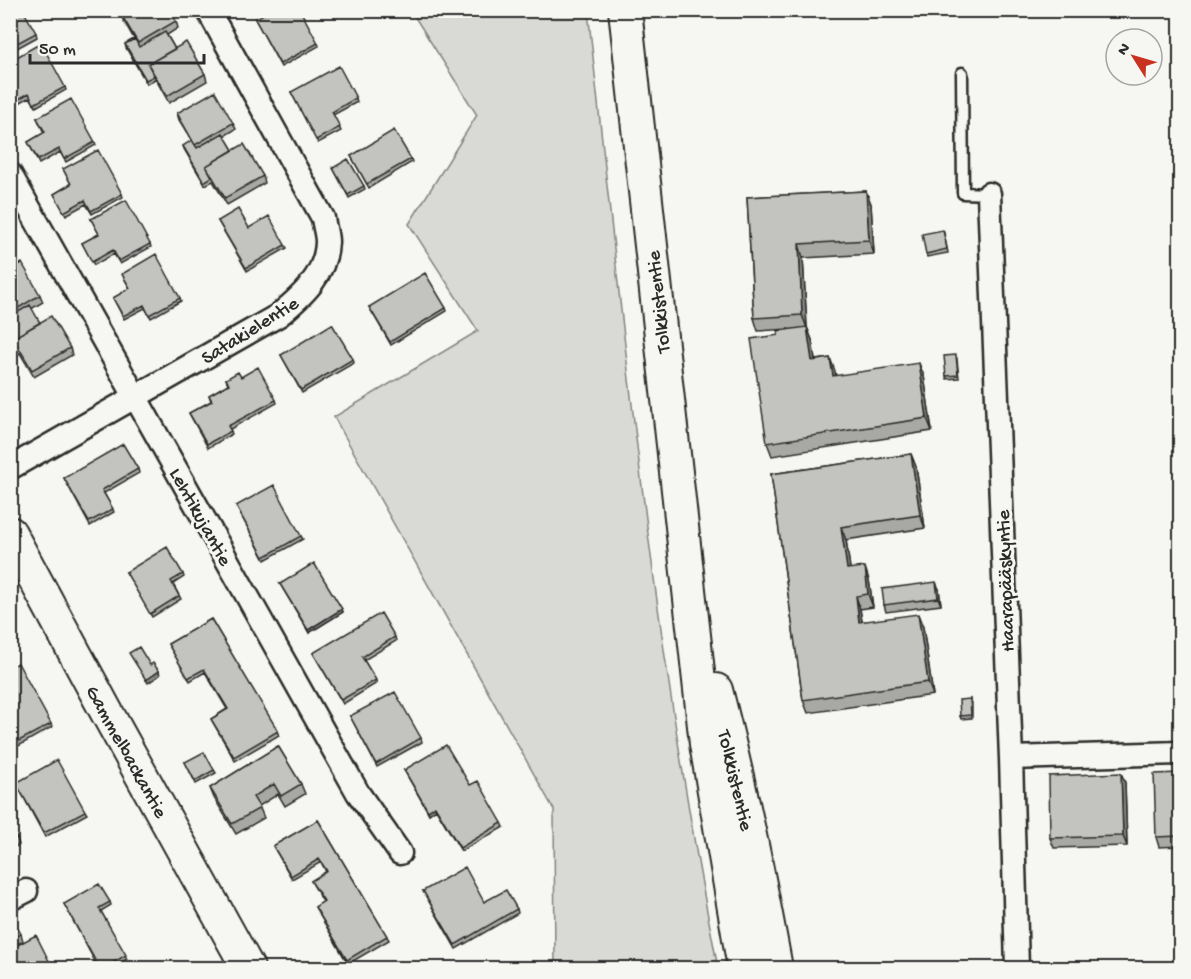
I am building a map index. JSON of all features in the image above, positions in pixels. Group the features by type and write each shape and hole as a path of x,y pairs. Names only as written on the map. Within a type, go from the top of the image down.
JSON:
{"street":[{"name":"Satakielentie","path":"10,468 279,315 306,292 320,270 327,243 323,218 208,10"},
{"name":"Tolkkistentie","path":"625,10 706,744 744,969"},
{"name":"Lehtikujantie","path":"10,174 358,793 400,853"},
{"name":"Haarapääskyntie","path":"989,194 1017,969"},
{"name":"Gammelbackantie","path":"10,532 248,969"},
{"name":"Tolkkistentie","path":"690,593 728,737 776,969"},
{"path":"1011,758 1180,753"}],"lane":[{"path":"962,73 963,193 989,194"}],"shaded area":[{"path":"411,11 588,11 642,491 658,611 696,849 718,968 555,968 554,810 334,417 478,331 409,224 477,115"}],"building":[{"path":"10,10 23,10 36,33 10,47"},
{"path":"170,10 176,21 138,43 119,11"},
{"path":"270,10 300,10 318,43 280,64 255,19"},
{"path":"165,32 175,49 148,64 154,76 146,80 125,44 135,39 139,47"},
{"path":"186,42 205,74 167,96 148,64"},
{"path":"41,43 65,87 34,104 29,93 10,104 10,80 15,77 10,69 10,61"},
{"path":"339,66 356,98 332,112 340,127 316,140 291,92"},
{"path":"215,91 233,123 195,145 177,113"},
{"path":"71,99 95,142 64,159 59,149 38,160 28,142 45,132 37,118"},
{"path":"394,130 411,159 367,184 351,156"},
{"path":"223,133 233,150 206,166 212,177 204,182 183,146 192,140 197,148"},
{"path":"244,144 263,176 225,198 206,166"},
{"path":"98,150 122,194 91,211 85,200 64,212 54,194 71,184 63,169"},
{"path":"348,159 364,186 348,195 333,168"},
{"path":"866,191 869,240 799,244 802,315 754,318 747,197"},
{"path":"126,200 150,244 119,261 113,250 92,262 82,243 99,234 91,219"},
{"path":"238,209 249,228 269,216 285,245 246,268 218,221"},
{"path":"943,230 947,249 926,254 922,234"},
{"path":"156,254 180,298 149,315 144,305 123,316 113,298 130,288 122,274"},
{"path":"22,263 40,295 10,313 10,270"},
{"path":"425,273 446,308 390,342 369,307"},
{"path":"30,305 40,323 13,338 19,349 11,354 10,317"},
{"path":"51,316 70,348 32,370 13,338"},
{"path":"332,324 353,359 301,390 281,355"},
{"path":"807,327 812,361 830,358 833,376 919,363 927,418 767,443 751,339 778,335 778,331"},
{"path":"956,355 958,375 946,376 944,356"},
{"path":"258,367 276,400 228,426 231,431 207,444 189,413 212,401 209,395 229,384 226,379 238,372 241,377"},
{"path":"123,444 138,469 102,490 113,509 89,522 64,478"},
{"path":"911,454 920,515 841,527 847,569 865,567 868,594 856,596 859,622 918,614 928,682 803,700 771,474"},
{"path":"274,485 301,536 264,557 236,506"},
{"path":"167,547 183,574 171,581 179,596 150,614 126,572"},
{"path":"314,563 342,609 308,630 280,584"},
{"path":"936,582 938,598 884,605 882,589"},
{"path":"381,613 395,637 362,657 376,680 341,700 313,653"},
{"path":"211,619 278,731 234,757 211,719 228,709 204,669 188,678 168,644"},
{"path":"139,647 150,665 153,663 159,671 146,680 129,653"},
{"path":"18,663 51,724 13,744 10,739 10,667"},
{"path":"395,692 421,738 376,764 350,716"},
{"path":"970,699 971,715 960,716 959,700"},
{"path":"446,745 470,785 478,781 502,823 460,848 435,806 428,811 404,770"},
{"path":"278,746 301,784 281,796 274,784 253,797 260,808 232,824 210,788"},
{"path":"204,752 214,770 195,781 185,762"},
{"path":"57,760 85,811 44,833 16,783"},
{"path":"1121,773 1123,836 1050,838 1049,776"},
{"path":"1180,773 1180,836 1156,837 1154,774"},
{"path":"318,820 387,936 347,960 315,907 324,901 311,881 327,871 319,859 291,876 273,846"},
{"path":"10,827 17,838 10,842"},
{"path":"465,867 484,902 506,890 517,909 455,945 423,891"},
{"path":"99,884 110,902 99,908 126,955 103,969 100,969 64,904"},
{"path":"12,918 21,934 10,940 10,919"},
{"path":"36,935 53,969 10,969 10,949"}]}
